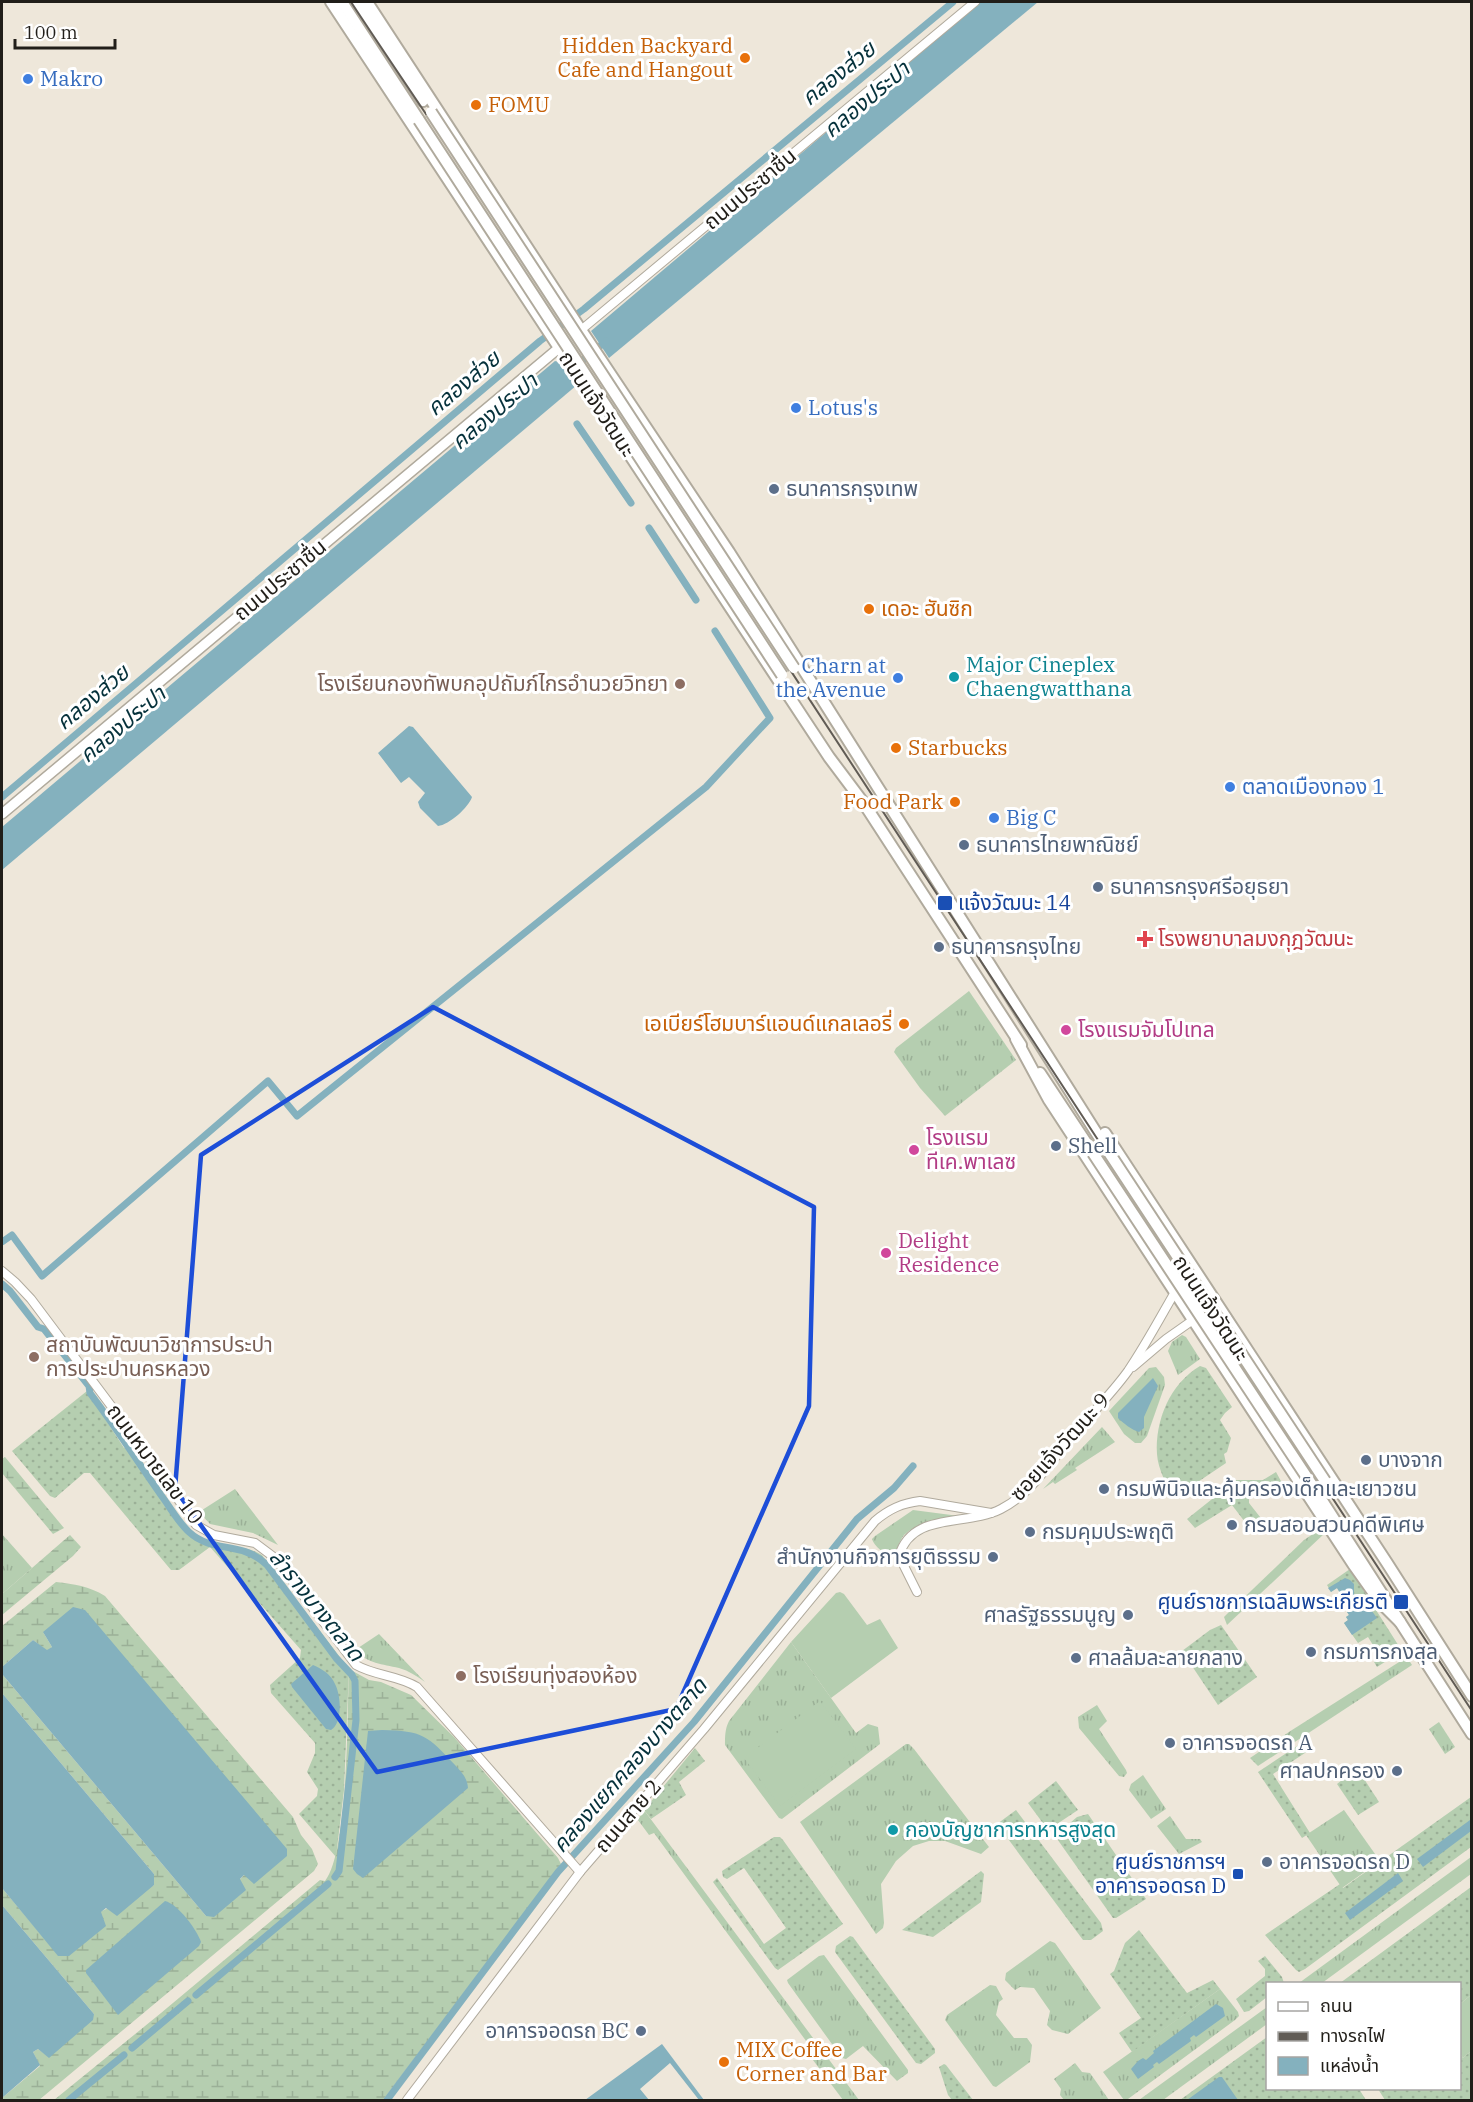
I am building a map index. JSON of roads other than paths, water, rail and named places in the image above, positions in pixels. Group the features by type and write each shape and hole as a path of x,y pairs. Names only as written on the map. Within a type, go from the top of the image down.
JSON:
{"main road":[{"name":"ถนนแจ้งวัฒนะ","path":"332,2 839,773 865,806"},
{"name":"ถนนแจ้งวัฒนะ","path":"342,2 782,675 1017,1040 1381,1590 1472,1734"},
{"name":"ถนนแจ้งวัฒนะ","path":"357,2 794,668 875,784"},
{"name":"ถนนแจ้งวัฒนะ","path":"367,2 719,537 1104,1145 1392,1582 1415,1609"},
{"path":"452,184 461,189 467,188 474,184 478,177 477,170"},
{"path":"469,210 470,192 477,188 493,193"},
{"path":"506,266 530,251"},
{"name":"ถนนประชาชื่น","path":"2,814 554,338"},
{"path":"628,452 638,459 645,458 656,447 654,438"},
{"path":"691,549 689,536 694,529 707,527 719,537"},
{"name":"ถนนแจ้งวัฒนะ","path":"1015,1002 1040,1033 1388,1563 1472,1696"},
{"name":"ถนนแจ้งวัฒนะ","path":"1017,1040 1048,1100 1211,1348 1359,1572 1380,1602 1400,1622"},
{"path":"1167,1279 1173,1282 1182,1278 1189,1270 1190,1262"},
{"path":"1193,1320 1217,1304"},
{"path":"1211,1348 1210,1342 1218,1333 1238,1334"}],"street":[{"name":"ถนนประชาชื่น","path":"575,321 975,2"},
{"name":"ถนนหมายเลข 10","path":"2,1271 31,1299 130,1431 196,1525 214,1535 255,1542 266,1549 349,1658 362,1668 407,1680 417,1687 580,1872"},
{"name":"ซอยแจ้งวัฒนะ 9","path":"859,1539 886,1512 908,1502 920,1501 991,1513 1013,1501 1038,1478 1127,1372 1175,1292"},
{"name":"ซอยแจ้งวัฒนะ 9","path":"1127,1372 1193,1320"},
{"path":"917,1592 899,1556 902,1545 910,1536 920,1528 991,1513"},
{"name":"ถนนสาย 2","path":"407,2100 580,1872 704,1729 859,1539"}],"water":[{"name":"คลองประปา","path":"980,2 1038,2 609,358 591,331"},
{"path":"555,361 562,363 577,385 2,870 2,827"},
{"path":"409,726 413,727 472,797 458,815 442,825 438,826 420,808 418,802 425,793 409,777 401,783 378,753"},
{"path":"1153,1378 1158,1386 1144,1417 1144,1428 1139,1432 1120,1420 1118,1413"},
{"path":"1345,1578 1354,1584 1354,1597 1366,1603 1377,1618 1352,1635 1344,1623 1348,1620 1346,1617 1350,1609 1337,1588 1331,1592 1328,1588"},
{"path":"73,1607 85,1610 287,1849 287,1856 254,1884 244,1875 240,1879 246,1890 214,1917 206,1916 2,1674 2,1667 33,1640 47,1650 52,1647 43,1632"},
{"path":"313,1665 329,1675 337,1689 340,1702 339,1715 338,1721 331,1730 326,1729 291,1684"},
{"path":"2,1693 154,1874 154,1885 117,1916 106,1908 101,1912 106,1926 69,1956 58,1956 2,1888"},
{"path":"382,1730 416,1734 430,1741 462,1773 468,1788 363,1878 353,1869 368,1731"},
{"path":"1470,1820 1471,1831 1423,1867 1417,1859"},
{"path":"1398,1873 1403,1881 1350,1920 1345,1913"},
{"path":"165,1901 176,1907 186,1918 201,1942 118,2015 86,1970"},
{"path":"2,1905 94,2014 93,2020 49,2058 38,2049 33,2052 40,2065 2,2098"},
{"path":"1216,2004 1223,2008 1225,2016 1196,2037 1194,2035 1190,2038 1191,2041 1159,2064 1157,2062 1138,2079 1131,2069 1138,2061 1143,2058 1146,2060 1154,2053 1153,2051"},
{"path":"662,2044 704,2100 699,2100 670,2063 640,2089 649,2100 585,2100"},
{"path":"1222,2077 1238,2100 1187,2100"}],"waterway":[{"name":"คลองส่วย","path":"2,797 540,341 584,309 953,2"},
{"name":"คลองประปา","path":"576,366 606,341"},
{"path":"577,424 631,503"},
{"path":"649,528 696,600"},
{"path":"2,1242 12,1235 42,1276 268,1081 297,1116 706,787 770,718 715,631"},
{"name":"ลำรางบางตลาด","path":"2,1284 38,1327 44,1329 89,1386 90,1393 185,1528 198,1539 217,1546 247,1552 267,1565 336,1658 352,1675 355,1681 356,1720 339,1871 335,1877"},
{"name":"คลองแยกคลองบางตลาด","path":"387,2100 558,1872 694,1722 857,1519 894,1488 913,1466"},
{"name":"ลำรางบางตลาด","path":"196,1995 328,1884"},
{"name":"ลำรางบางตลาด","path":"132,2048 188,2001"},
{"name":"ลำรางบางตลาด","path":"69,2100 124,2055"}],"railway":[{"path":"351,2 508,237 1472,1711"}],"place":[{"name":"Hidden Backyard Cafe and Hangout","path":"745,58"},
{"name":"Makro","path":"28,79"},
{"name":"FOMU","path":"476,105"},
{"name":"Lotus's","path":"796,408"},
{"name":"ธนาคารกรุงเทพ","path":"774,489"},
{"name":"เดอะ ฮันซิก","path":"869,609"},
{"name":"Major Cineplex Chaengwatthana","path":"954,677"},
{"name":"Charn at the Avenue","path":"898,678"},
{"name":"โรงเรียนกองทัพบกอุปถัมภ์ไกรอำนวยวิทยา","path":"680,684"},
{"name":"Starbucks","path":"896,748"},
{"name":"ตลาดเมืองทอง 1","path":"1230,787"},
{"name":"Food Park","path":"955,802"},
{"name":"Big C","path":"994,818"},
{"name":"ธนาคารไทยพาณิชย์","path":"964,845"},
{"name":"ธนาคารกรุงศรีอยุธยา","path":"1098,887"},
{"name":"แจ้งวัฒนะ 14","path":"945,903"},
{"name":"โรงพยาบาลมงกุฎวัฒนะ","path":"1145,939"},
{"name":"ธนาคารกรุงไทย","path":"939,947"},
{"name":"เอเบียร์โฮมบาร์แอนด์แกลเลอรี่","path":"904,1024"},
{"name":"โรงแรมจัมโปเทล","path":"1066,1030"},
{"name":"Shell","path":"1056,1146"},
{"name":"โรงแรม ทีเค.พาเลซ","path":"914,1150"},
{"name":"Delight Residence","path":"886,1253"},
{"name":"สถาบันพัฒนาวิชาการประปา การประปานครหลวง","path":"34,1357"},
{"name":"บางจาก","path":"1366,1460"},
{"name":"กรมพินิจและคุ้มครองเด็กและเยาวชน","path":"1104,1489"},
{"name":"กรมสอบสวนคดีพิเศษ","path":"1232,1525"},
{"name":"กรมคุมประพฤติ","path":"1030,1532"},
{"name":"สำนักงานกิจการยุติธรรม","path":"993,1557"},
{"name":"ศูนย์ราชการเฉลิมพระเกียรติ","path":"1401,1602"},
{"name":"ศาลรัฐธรรมนูญ","path":"1128,1615"},
{"name":"กรมการกงสุล","path":"1311,1652"},
{"name":"ศาลล้มละลายกลาง","path":"1076,1658"},
{"name":"โรงเรียนทุ่งสองห้อง","path":"461,1676"},
{"name":"อาคารจอดรถ A","path":"1170,1743"},
{"name":"ศาลปกครอง","path":"1397,1771"},
{"name":"กองบัญชาการทหารสูงสุด","path":"893,1830"},
{"name":"อาคารจอดรถ D","path":"1267,1862"},
{"name":"ศูนย์ราชการฯ อาคารจอดรถ D","path":"1238,1874"},
{"name":"อาคารจอดรถ BC","path":"641,2031"},
{"name":"MIX Coffee Corner and Bar","path":"724,2062"}]}
